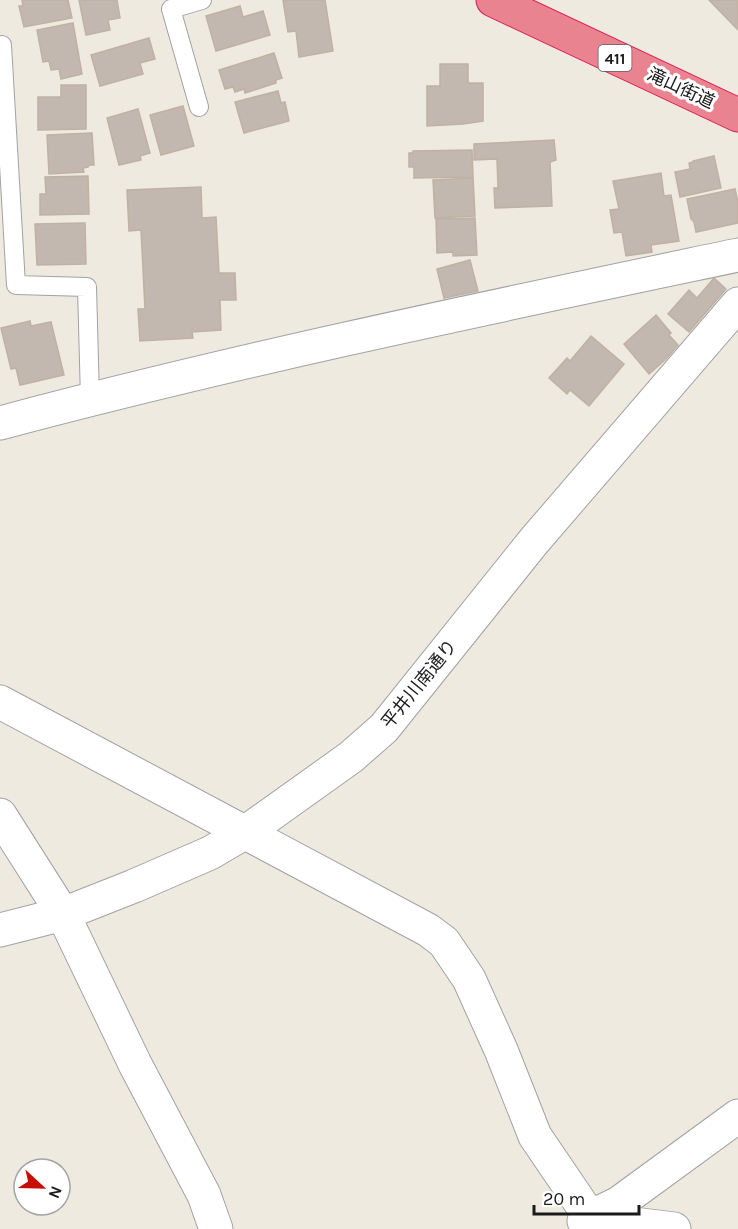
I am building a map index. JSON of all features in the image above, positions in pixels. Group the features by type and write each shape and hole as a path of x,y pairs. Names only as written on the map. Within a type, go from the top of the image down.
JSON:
{"highway":[{"name":"滝山街道","path":"493,0 738,115"}],"street":[{"path":"0,423 90,399 348,338 738,255"},
{"name":"平井川南通り","path":"0,930 63,914 199,858 246,832 351,757 384,728 534,541 738,304"},
{"path":"0,702 428,930 444,942 468,979 501,1050 535,1136 583,1223"},
{"path":"0,815 63,914 135,1064 204,1195 216,1229"},
{"path":"583,1223 619,1203 738,1116"},
{"path":"583,1223 609,1221 674,1229"}],"lane":[{"path":"200,107 171,9 202,0"},
{"path":"2,45 16,285 87,287 90,399"}],"building":[{"path":"22,0 68,0 72,18 24,27 19,6 23,6"},
{"path":"79,0 117,0 120,18 108,20 110,30 86,35"},
{"path":"283,0 325,0 333,51 299,57 296,31 288,32"},
{"path":"709,0 738,0 738,30"},
{"path":"240,6 243,17 263,11 270,35 216,51 206,16"},
{"path":"73,23 82,74 61,79 59,69 51,70 49,61 43,62 37,30"},
{"path":"149,38 155,59 140,63 143,74 100,86 91,55"},
{"path":"274,53 282,78 276,80 276,83 245,93 244,89 235,92 233,87 225,89 219,70"},
{"path":"440,64 468,64 468,83 483,83 483,121 427,126 427,86 440,86"},
{"path":"61,85 86,85 86,129 38,130 38,97 61,97"},
{"path":"278,91 281,103 285,102 289,121 244,133 235,102"},
{"path":"183,106 194,146 161,155 150,115"},
{"path":"138,109 150,153 140,156 141,160 119,165 107,118"},
{"path":"92,133 94,165 83,168 84,172 49,174 47,135"},
{"path":"554,140 556,160 550,162 552,206 495,208 494,188 498,188 497,159 474,160 474,144"},
{"path":"472,150 473,177 414,178 414,167 409,167 409,153 413,151"},
{"path":"714,156 721,188 680,197 675,172 690,169 689,163 693,161"},
{"path":"661,173 664,196 671,195 679,241 651,245 652,252 626,256 622,232 614,233 610,210 619,209 613,181"},
{"path":"88,176 89,214 40,215 40,194 46,194 45,177"},
{"path":"473,178 475,216 435,218 433,180"},
{"path":"201,187 202,218 216,217 219,273 235,273 236,300 220,300 221,330 192,332 193,338 140,341 138,309 145,309 141,230 129,231 127,190"},
{"path":"735,189 738,202 738,223 696,232 687,199"},
{"path":"475,218 477,255 453,256 453,252 437,253 436,219"},
{"path":"85,223 86,264 37,265 35,224"},
{"path":"470,260 478,291 444,298 437,269"},
{"path":"714,278 726,289 689,332 668,314 689,290 697,298"},
{"path":"656,315 678,345 649,374 624,344"},
{"path":"30,321 31,326 51,322 64,375 20,385 16,368 11,369 1,328"},
{"path":"591,336 624,364 589,406 570,390 567,394 549,378 567,358 570,361"}]}
